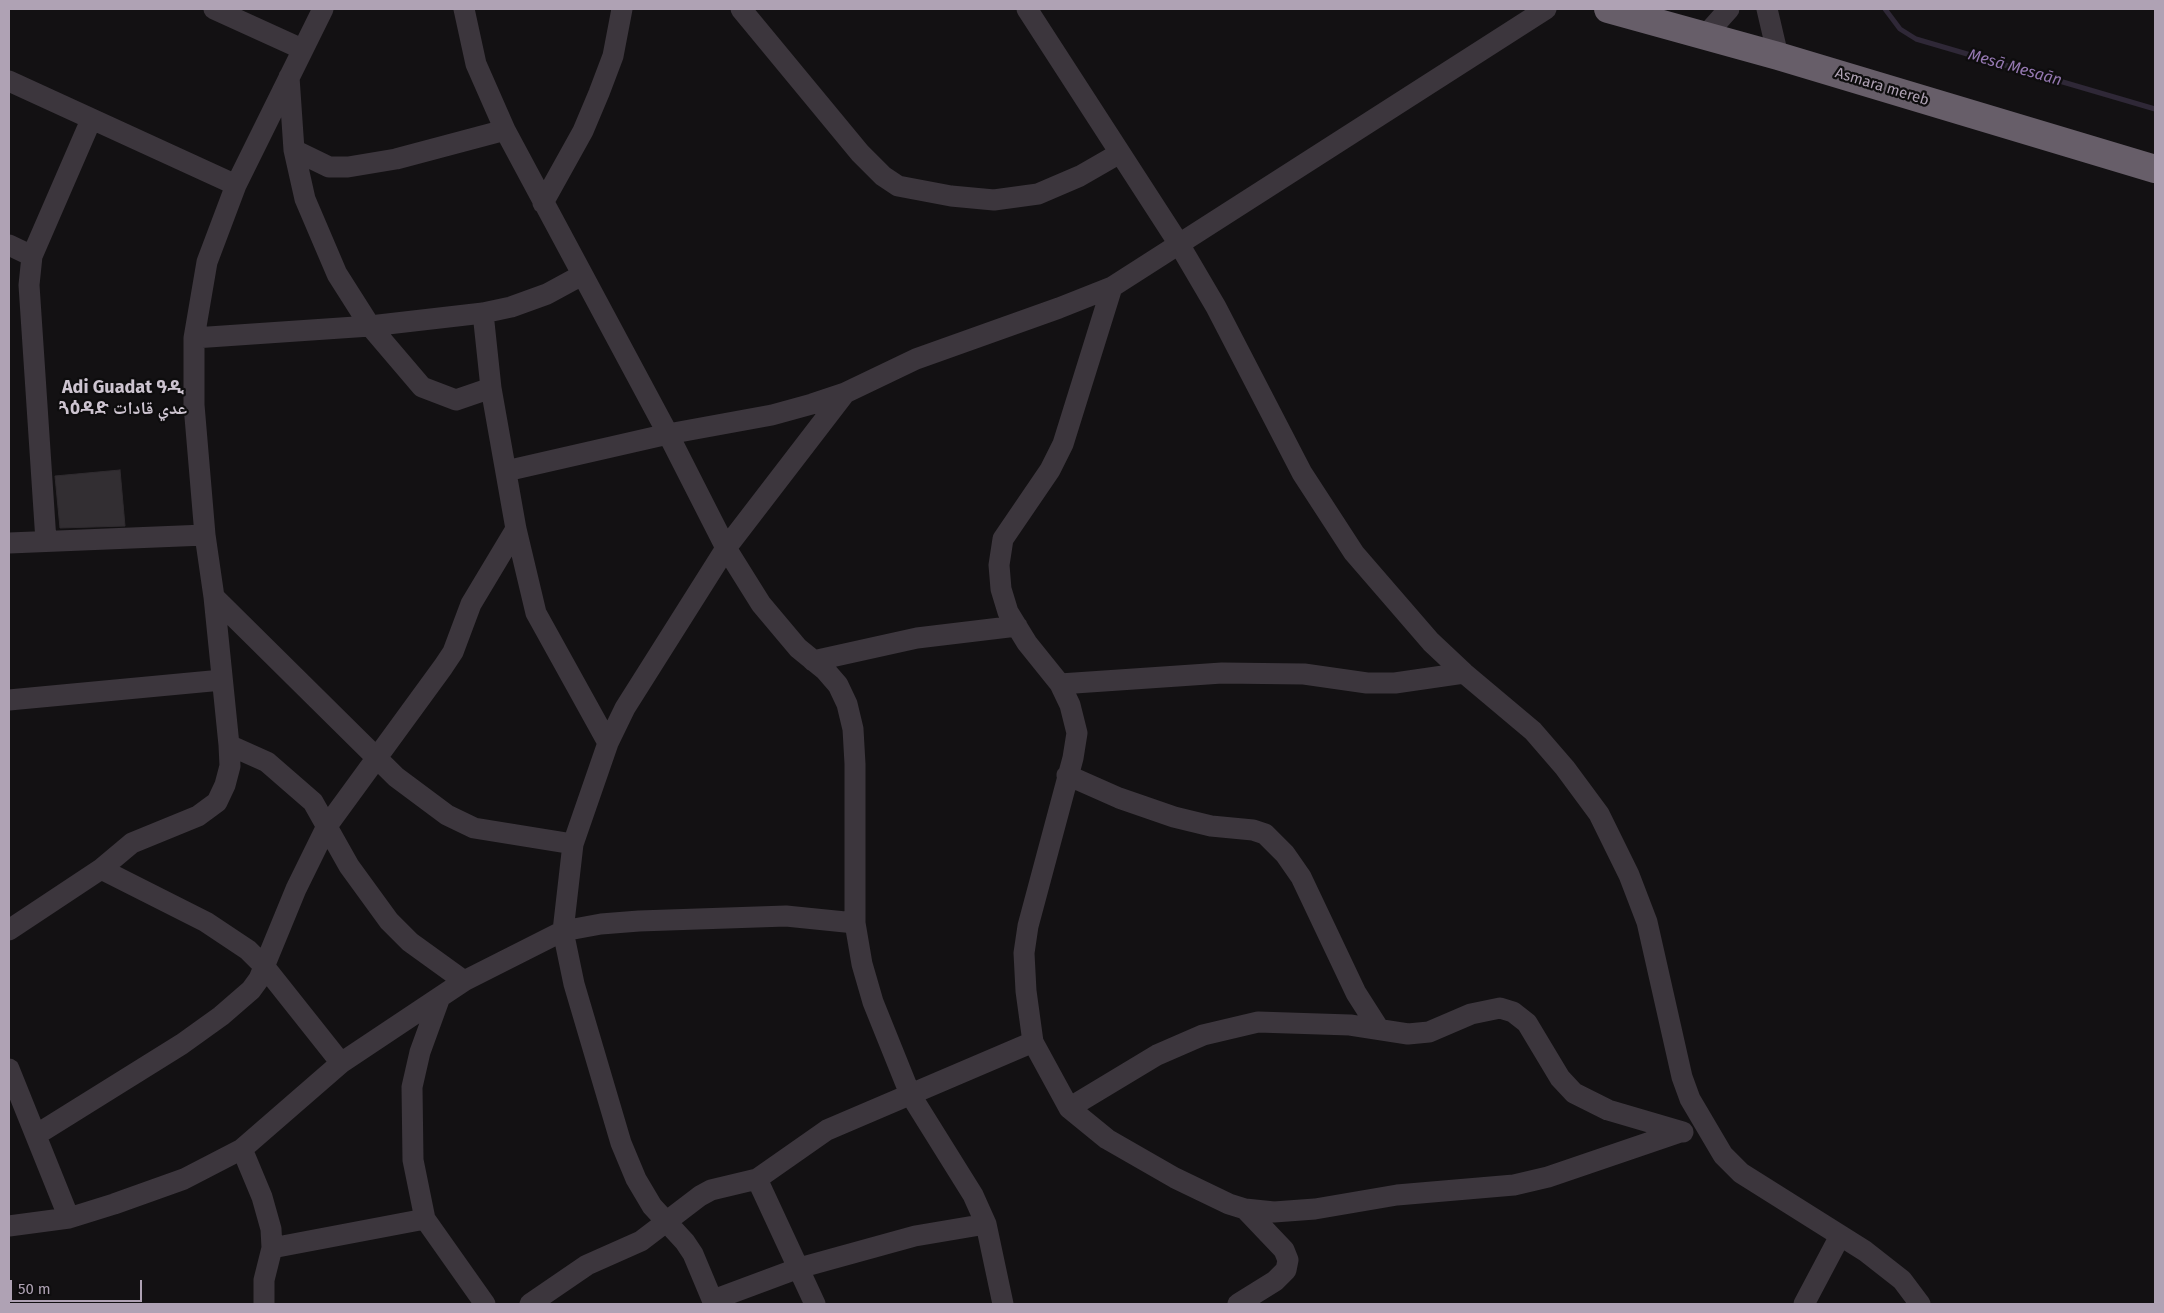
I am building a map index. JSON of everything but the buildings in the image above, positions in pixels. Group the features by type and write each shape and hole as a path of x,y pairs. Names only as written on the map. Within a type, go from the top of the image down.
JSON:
{"highway":[{"name":"Asmara mereb","path":"1608,9 1778,56 2155,169"}],"street":[{"path":"214,9 302,49"},
{"path":"9,930 102,869 132,843 198,816 217,802 230,766 214,597 205,536 194,404 194,338 207,262 236,185 323,9"},
{"path":"464,9 476,64 505,130 668,434 726,548 761,604 798,648 825,670 838,685 847,704 853,729 856,795 855,923 862,964 873,1002 910,1094 973,1195 986,1224 1003,1304"},
{"path":"543,203 583,131 599,93 613,56 622,9"},
{"path":"741,9 860,153 883,176 898,186 951,196 994,200 1038,194 1080,176 1120,153"},
{"path":"1027,9 1179,244 1216,307 1302,473 1354,553 1431,642 1464,673 1533,731 1565,768 1599,814 1629,875 1646,922 1682,1077 1690,1099 1723,1155 1741,1173 1866,1251 1902,1280 1920,1304"},
{"path":"506,471 668,434 772,415 845,393 916,359 1112,287 1546,9"},
{"path":"1704,37 1729,9"},
{"path":"1767,9 1778,56"},
{"path":"289,77 294,150 305,199 337,274 370,326 422,387 456,400 491,388"},
{"path":"9,81 236,185"},
{"path":"46,541 29,285 32,256 91,120"},
{"path":"294,150 329,167 348,167 396,159 505,130"},
{"path":"9,245 32,256"},
{"path":"194,338 370,326 483,313 511,307 547,294 582,275"},
{"path":"1112,287 1063,444 1050,470 1003,539 999,565 1001,589 1008,612 1060,684 1070,705 1077,733 1073,758 1067,775 1024,952 1025,984 1033,1042 1069,1108 1107,1140 1175,1178 1229,1204 1245,1209 1274,1212 1314,1209 1397,1195 1514,1185 1548,1177 1680,1132"},
{"path":"483,313 491,388 516,528 536,614 608,743"},
{"path":"845,393 726,548 625,708 608,743 573,844 563,931 574,984 621,1143 636,1179 652,1206 668,1222 693,1254 714,1302 799,1268 915,1236 986,1224"},
{"path":"36,1135 182,1044 221,1016 251,990 259,979 296,889 327,826 378,759 453,652 472,604 516,528"},
{"path":"9,543 205,536"},
{"path":"214,597 396,777 440,810 474,828 573,844"},
{"path":"813,661 917,638 1017,626"},
{"path":"1060,684 1222,673 1304,674 1367,683 1395,683 1464,673"},
{"path":"9,700 222,680"},
{"path":"229,745 266,762 313,802 349,866 389,922 410,942 464,981"},
{"path":"1067,775 1119,798 1174,817 1211,826 1253,830 1265,834 1285,854 1301,877 1356,993 1379,1029"},
{"path":"102,869 206,922 248,950 264,966 341,1063"},
{"path":"9,1226 69,1218 184,1179 242,1149 341,1063 464,981 563,931 601,924 639,921 786,916 855,923"},
{"path":"440,996 420,1052 412,1087 412,1160 425,1219 485,1304"},
{"path":"1069,1108 1157,1055 1203,1034 1258,1022 1350,1025 1408,1034 1429,1032 1471,1014 1500,1008 1513,1012 1527,1023 1560,1078 1574,1093 1608,1110 1680,1132 1712,1139"},
{"path":"530,1304 587,1265 640,1241 668,1222 700,1196 711,1190 757,1179 827,1130 1033,1042"},
{"path":"9,1069 69,1218"},
{"path":"242,1149 262,1197 271,1229 272,1248 264,1280 264,1304"},
{"path":"757,1179 815,1304"},
{"path":"1238,1304 1275,1281 1286,1270 1288,1260 1284,1250 1245,1209"},
{"path":"272,1248 425,1219"},
{"path":"1804,1304 1840,1236"}],"waterway":[{"name":"Mesā Mesaān","path":"1885,9 1900,29 1916,39 2155,109"}],"district":[{"name":"Adi Guadat ዓዲ ጓዕዳድ عدي قادات","path":"123,398"}]}
